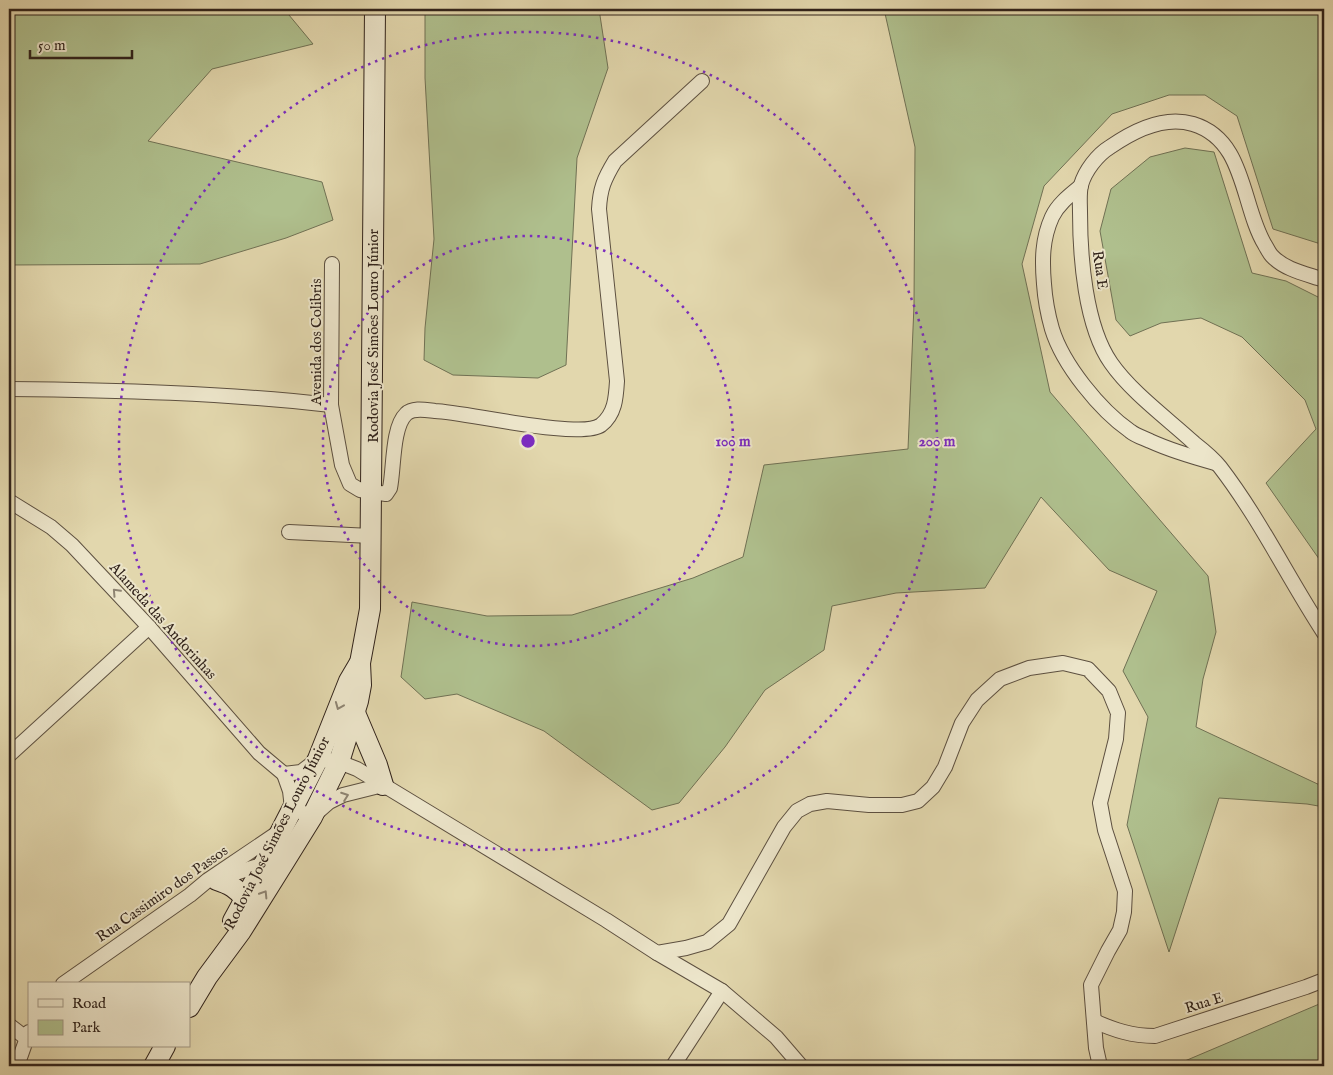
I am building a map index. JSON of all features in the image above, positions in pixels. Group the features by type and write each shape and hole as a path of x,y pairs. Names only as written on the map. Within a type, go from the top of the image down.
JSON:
{"main road":[{"name":"Rodovia José Simões Louro Júnior","path":"190,1005 207,977 241,931 312,817 340,762 355,713 361,685 360,663 370,609 374,9"},
{"name":"Rodovia José Simões Louro Júnior","path":"207,977 224,937 318,759 349,681 360,663"},
{"path":"355,713 377,765 383,785"},
{"path":"212,880 232,885 245,899"},
{"path":"154,1066 164,1048"}],"street":[{"path":"372,493 386,494 390,488 397,434 400,422 407,412 417,409 442,411 563,429 585,430 599,426 610,415 616,402 617,381 599,209 600,192 605,177 615,162 702,82"},
{"path":"1218,464 1175,453 1131,432 1105,411 1084,387 1067,360 1052,330 1045,292 1042,262 1044,240 1053,216 1064,200 1080,186 1100,153 1125,137 1149,126 1174,122 1191,124 1210,131 1226,147 1237,166 1259,234 1272,256 1283,265 1296,271 1324,280"},
{"name":"Rua E","path":"1080,186 1080,241 1092,322 1100,345 1111,363 1130,385 1218,464 1249,508 1324,633"},
{"name":"Avenida dos Colibris","path":"332,264 331,405 342,465 350,484 360,490 372,493"},
{"path":"9,389 183,392 331,405"},
{"name":"Alameda das Andorinhas","path":"9,501 50,527 72,545 149,627 258,753 284,774"},
{"path":"289,532 371,536"},
{"path":"9,755 149,627"},
{"path":"657,953 707,942 729,924 784,827 797,811 810,804 827,801 902,806 918,801 933,788 946,767 962,723 977,700 1000,679 1029,668 1064,663 1088,669 1109,691 1118,713 1116,739 1100,803 1105,830 1125,891 1124,912 1120,930 1091,985 1096,1048 1100,1066"},
{"path":"383,785 343,795 329,802 312,817 292,808 290,791 284,774 301,772 318,759 340,762 357,769 722,991 776,1037 801,1066"},
{"name":"Rua Cassimiro dos Passos","path":"66,982 280,832"},
{"path":"212,880 230,873 286,859"},
{"name":"Rua E","path":"1094,1021 1119,1032 1140,1036 1155,1036 1324,980"},
{"path":"673,1066 722,991"},
{"path":"9,1025 27,1035 17,1066"}],"green space":[{"path":"9,9 284,9 313,44 212,69 148,141 322,182 333,220 286,238 200,264 9,265"},
{"path":"425,9 599,9 608,68 577,158 566,365 538,378 453,375 424,360 425,328 434,239 425,78"},
{"path":"884,9 1324,9 1324,245 1273,229 1237,116 1205,95 1169,95 1112,114 1044,186 1022,264 1050,392 1208,576 1216,632 1203,679 1196,727 1324,787 1324,807 1307,804 1219,798 1169,952 1127,825 1148,717 1123,671 1157,591 1109,570 1041,497 985,588 896,593 832,606 824,650 765,690 725,747 679,803 652,810 544,731 457,694 425,699 401,677 412,602 487,616 572,615 693,578 743,557 764,465 908,449 914,305 915,147"},
{"path":"1185,148 1214,152 1252,273 1286,281 1324,300 1324,566 1266,483 1316,429 1305,400 1242,337 1201,318 1161,323 1130,336 1116,320 1100,231 1111,189 1150,157"},
{"path":"1324,1002 1324,1066 1173,1066"}]}
